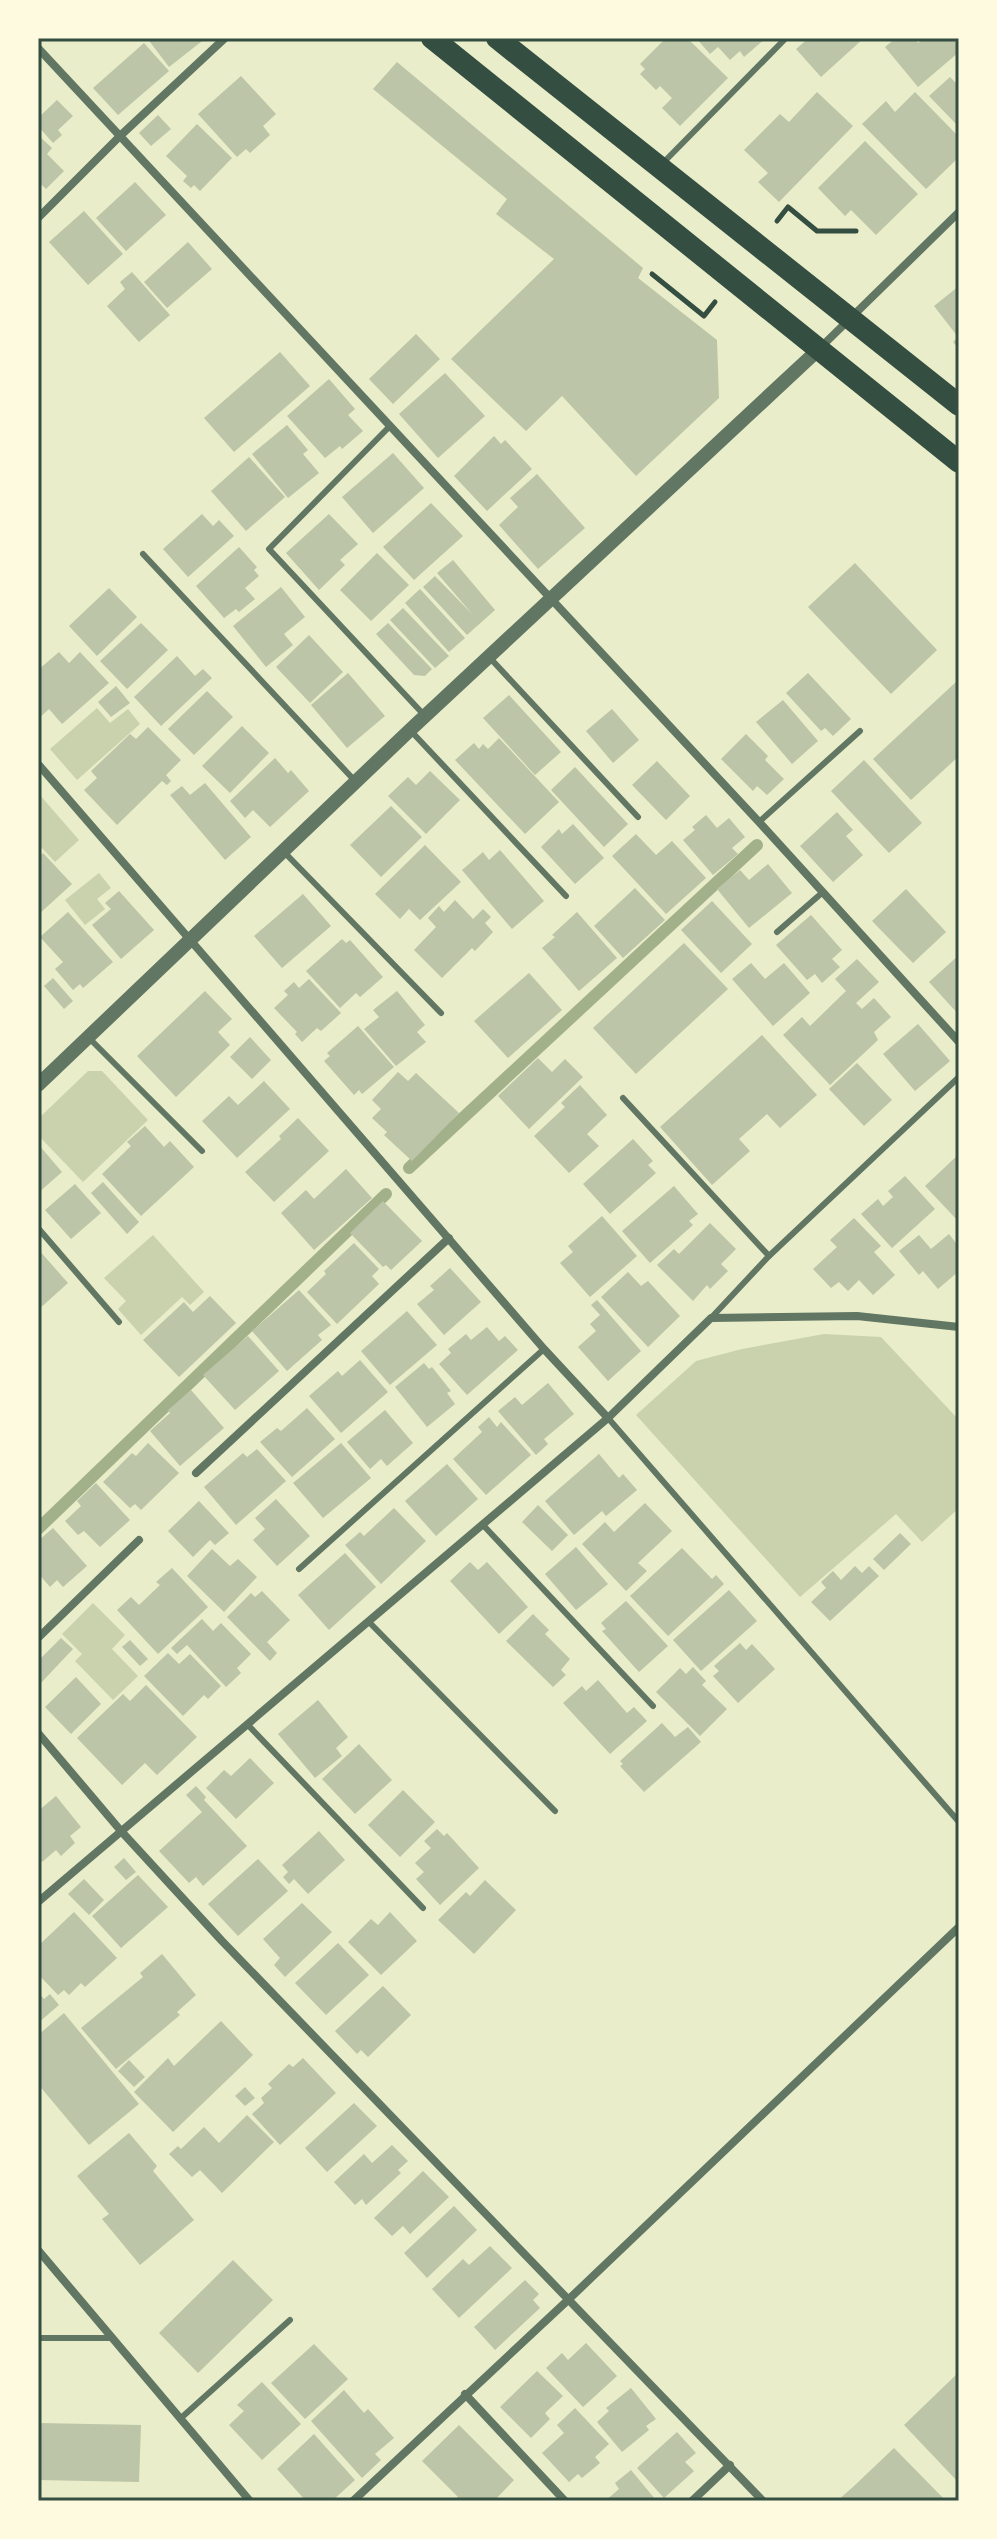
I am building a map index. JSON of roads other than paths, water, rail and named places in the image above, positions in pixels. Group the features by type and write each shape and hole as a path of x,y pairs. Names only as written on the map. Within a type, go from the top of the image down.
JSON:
{"highway":[{"path":"432,38 959,462"},
{"path":"497,38 959,405"}],"street":[{"path":"38,218 225,38"},
{"path":"38,48 759,822 959,1042"},
{"path":"38,1085 410,730 818,350 959,212"},
{"path":"38,764 544,1349 608,1418"},
{"path":"196,1473 449,1238"},
{"path":"38,1902 608,1418 711,1318 857,1316 959,1327"},
{"path":"38,1638 139,1540"},
{"path":"38,1733 121,1831 222,1941 763,2501"},
{"path":"353,2501 959,1927"},
{"path":"38,2250 250,2501"},
{"path":"465,2394 565,2501"},
{"path":"692,2501 730,2465"}],"lane":[{"path":"659,167 784,40"},
{"path":"389,427 269,549 425,716"},
{"path":"143,554 356,782"},
{"path":"489,657 638,817"},
{"path":"410,730 566,896"},
{"path":"759,822 860,731"},
{"path":"283,851 441,1013"},
{"path":"777,932 823,892"},
{"path":"88,1037 202,1151"},
{"path":"711,1318 769,1256 959,1077"},
{"path":"623,1098 769,1256"},
{"path":"38,1228 119,1322"},
{"path":"299,1569 544,1349"},
{"path":"608,1418 959,1822"},
{"path":"483,1525 653,1706"},
{"path":"369,1622 555,1811"},
{"path":"247,1724 423,1908"},
{"path":"181,2418 290,2320"},
{"path":"38,2338 113,2338"}],"waterway":[{"path":"409,1168 757,845"},
{"path":"38,1529 386,1194"}]}
